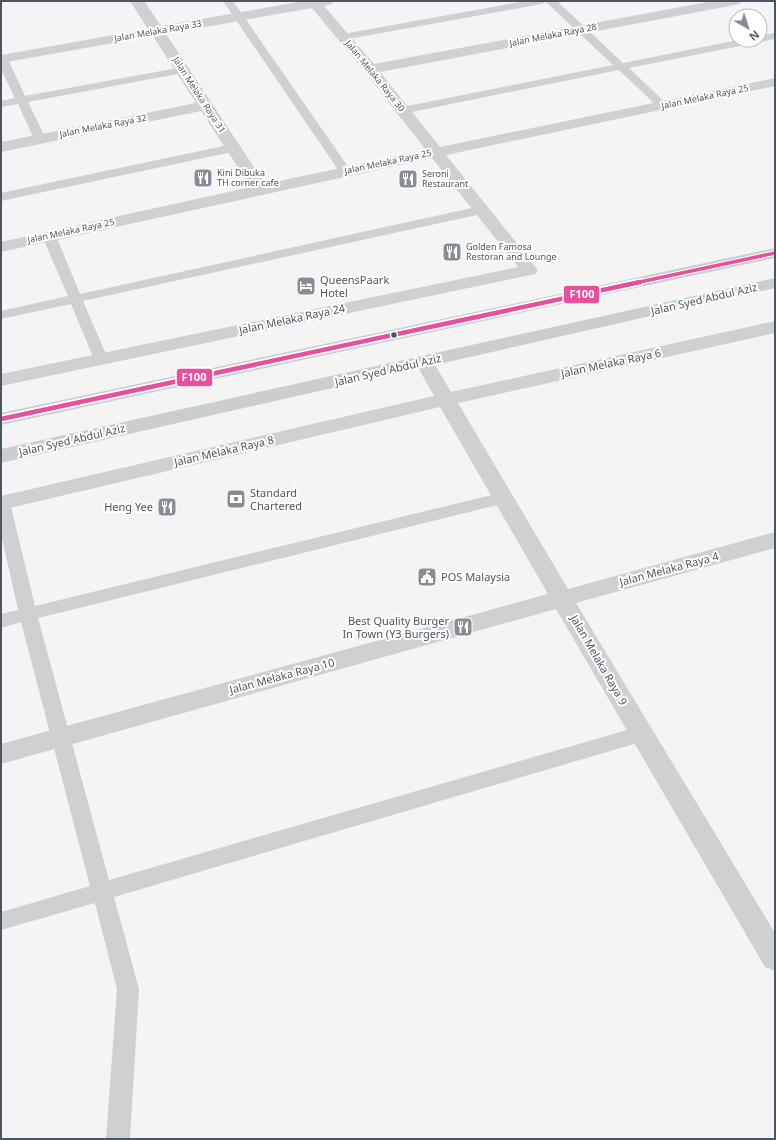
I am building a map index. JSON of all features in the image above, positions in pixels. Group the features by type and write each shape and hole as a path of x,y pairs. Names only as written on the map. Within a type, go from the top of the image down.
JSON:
{"main road":[{"path":"1,419 775,253"},
{"name":"Jalan Syed Abdul Aziz","path":"1,456 775,283"}],"street":[{"name":"Jalan Melaka Raya 31","path":"137,1 260,189"},
{"name":"Jalan Melaka Raya 28","path":"370,70 735,1"},
{"name":"Jalan Melaka Raya 33","path":"2,59 318,2"},
{"name":"Jalan Melaka Raya 30","path":"318,2 343,37 436,152"},
{"name":"Jalan Melaka Raya 25","path":"1,247 260,189 775,82"},
{"name":"Jalan Melaka Raya 32","path":"1,147 206,105"},
{"name":"Jalan Melaka Raya 24","path":"1,380 529,270 436,152"},
{"name":"Jalan Melaka Raya 6","path":"447,399 775,327"},
{"name":"Jalan Melaka Raya 9","path":"424,362 447,399 641,734 775,958"},
{"name":"Jalan Melaka Raya 8","path":"2,503 447,399"},
{"name":"Jalan Melaka Raya 4","path":"563,598 775,540"},
{"name":"Jalan Melaka Raya 10","path":"1,754 563,598"}],"lane":[{"path":"228,1 345,171"},
{"path":"343,37 542,1"},
{"path":"551,1 663,106"},
{"path":"402,110 728,45"},
{"path":"2,59 40,139"},
{"path":"1,104 183,70"},
{"path":"1,197 233,148"},
{"path":"1,315 481,210"},
{"path":"49,236 102,359"},
{"path":"1,621 504,498"},
{"path":"2,503 28,614 62,737 128,990 118,1139"},
{"path":"1,921 641,734"}],"transit line":[{"name":"F100","path":"1,419 775,253"}],"place":[{"name":"Kini Dibuka TH corner cafe","path":"203,178"},
{"name":"Seroni Restaurant","path":"408,179"},
{"name":"Golden Famosa Restoran and Lounge","path":"452,252"},
{"name":"QueensPaark Hotel","path":"306,286"},
{"name":"Standard Chartered","path":"236,499"},
{"name":"Heng Yee","path":"167,507"},
{"name":"POS Malaysia","path":"427,577"},
{"name":"Best Quality Burger In Town (Y3 Burgers)","path":"463,627"}]}
